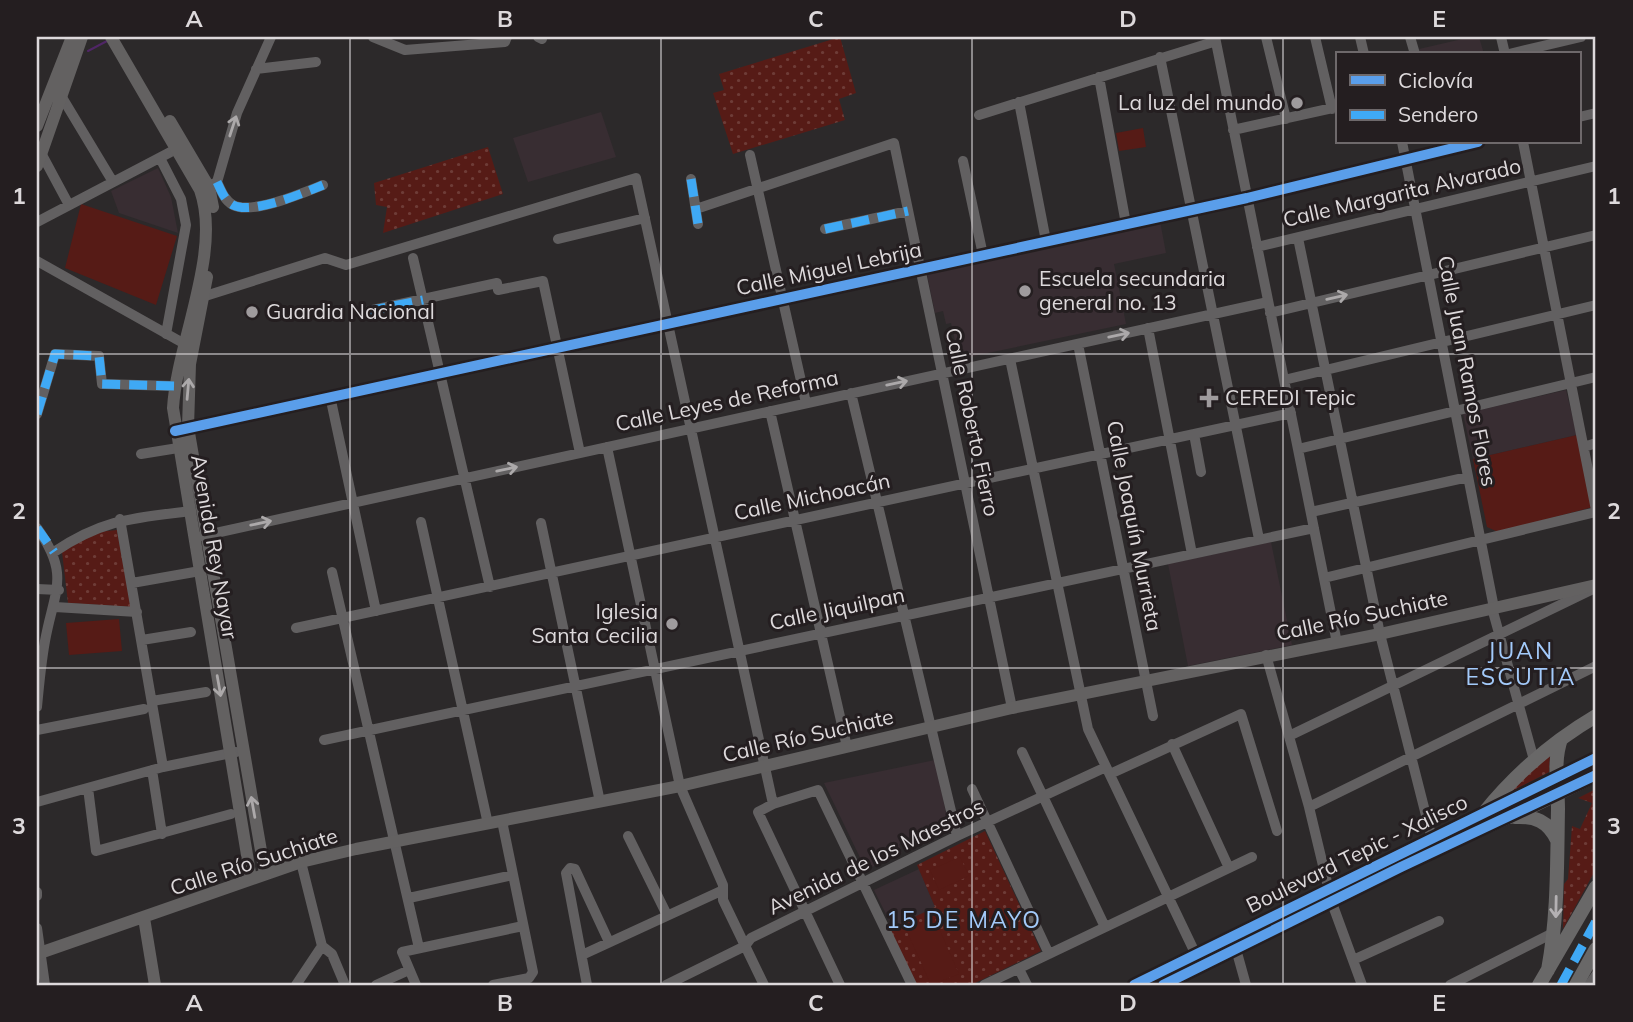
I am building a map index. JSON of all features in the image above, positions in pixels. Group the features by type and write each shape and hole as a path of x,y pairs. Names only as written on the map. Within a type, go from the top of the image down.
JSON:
{"highway":[{"path":"1483,814 1504,788 1534,760 1596,716"},
{"path":"1548,970 1556,932 1556,764 1561,739"},
{"name":"Boulevard Tepic - Xalisco","path":"1483,814 1596,758"},
{"name":"Boulevard Tepic - Xalisco","path":"1510,817 1596,775"},
{"path":"1510,817 1539,819 1553,832 1558,843"},
{"path":"1539,985 1596,887"},
{"path":"1576,985 1596,949"}],"main road":[{"path":"37,166 39,150 56,94 78,37"},
{"name":"Avenida Rey Nayar","path":"111,37 180,147 209,186 214,223 189,343 174,386 242,783 251,879"},
{"name":"Avenida Rey Nayar","path":"120,37 180,147"},
{"path":"37,126 56,94"},
{"name":"Avenida Rey Nayar","path":"189,343 188,386 178,448 191,512 201,536 200,571 237,752"},
{"name":"Calle Río Suchiate","path":"39,953 301,862 680,786 1012,708 1266,655 1337,643 1596,586"},
{"name":"Avenida Rey Nayar","path":"242,783 265,874"},
{"name":"Boulevard Tepic - Xalisco","path":"1134,985 1483,814"},
{"name":"Boulevard Tepic - Xalisco","path":"1163,985 1401,867 1510,817"},
{"path":"1401,867 1432,839"},
{"path":"144,918 155,985"},
{"path":"1236,949 1236,940 1255,931 1255,924"}],"street":[{"path":"271,37 237,113 209,186 232,205 247,208 296,196 323,185"},
{"path":"373,37 405,50 506,39"},
{"path":"404,37 405,50"},
{"path":"979,115 1210,43 1215,37"},
{"path":"1215,37 1337,643"},
{"path":"1266,37 1286,119"},
{"path":"1233,130 1335,108 1315,37"},
{"path":"1516,52 1581,37"},
{"path":"1160,57 1259,539"},
{"path":"256,69 316,62"},
{"path":"1099,77 1126,224"},
{"path":"56,94 113,182"},
{"path":"1019,102 1046,242"},
{"name":"Calle Roberto Fierro","path":"758,189 894,144 1012,708"},
{"name":"Calle Juan Ramos Flores","path":"1402,144 1493,608 1534,760"},
{"name":"Calle Miguel Lebrija","path":"181,429 1247,198 1469,144"},
{"path":"1324,578 1596,511 1523,144"},
{"path":"37,222 180,147"},
{"path":"39,150 69,205"},
{"path":"750,155 806,403"},
{"path":"160,158 186,215 185,238 166,334"},
{"path":"963,161 983,255"},
{"name":"Calle Margarita Alvarado","path":"1257,247 1596,166"},
{"path":"200,298 325,258 346,265 636,178 773,804"},
{"path":"691,179 698,225"},
{"path":"696,209 758,189"},
{"path":"825,229 908,211"},
{"path":"558,239 645,218"},
{"path":"1270,313 1596,235"},
{"path":"1298,238 1380,634 1432,839"},
{"path":"413,258 490,587"},
{"path":"37,261 166,334 189,343"},
{"path":"368,311 496,284 498,290 543,281 580,453"},
{"name":"Calle Leyes de Reforma","path":"201,536 1268,302"},
{"path":"1284,380 1596,305"},
{"path":"1148,328 1192,554"},
{"name":"Calle Joaquín Murrieta","path":"1078,344 1144,682 1153,716"},
{"path":"37,414 55,354 99,356 102,384 174,386"},
{"path":"1010,359 1088,729 1202,966"},
{"path":"1298,449 1596,377"},
{"path":"851,393 957,836"},
{"path":"330,396 376,611"},
{"path":"771,411 847,747"},
{"name":"Calle Michoacán","path":"296,628 1291,413"},
{"path":"1194,434 1201,472"},
{"path":"1584,447 1596,443"},
{"path":"607,447 680,786 723,885 721,891 764,985"},
{"path":"141,454 178,448"},
{"path":"1311,512 1468,477"},
{"path":"54,552 83,533 120,519 191,512"},
{"path":"120,519 163,766"},
{"path":"421,522 488,824"},
{"path":"541,523 600,802"},
{"path":"37,528 54,552 59,590 45,640 37,707"},
{"name":"Calle Jiquilpan","path":"324,740 1314,528"},
{"path":"132,583 200,571"},
{"path":"332,572 419,947"},
{"path":"1289,736 1596,586"},
{"path":"37,589 59,590"},
{"path":"55,607 137,612"},
{"path":"142,640 191,632"},
{"path":"1266,655 1309,807 1332,903 1362,985"},
{"path":"1309,807 1413,759 1596,666"},
{"path":"152,701 206,692"},
{"path":"37,730 144,709"},
{"name":"Avenida de los Maestros","path":"666,985 687,981 745,946 751,938 957,836 1241,713 1277,831"},
{"path":"1172,744 1229,868"},
{"path":"37,802 163,766 237,752"},
{"path":"1022,752 1105,928"},
{"path":"152,770 162,834"},
{"path":"88,788 96,851 232,814"},
{"path":"972,789 1049,954"},
{"path":"840,985 759,817 761,809 818,790 912,985"},
{"path":"493,985 532,976 502,821"},
{"path":"628,836 667,915"},
{"path":"984,985 1252,857"},
{"path":"301,862 322,946 332,954 345,985"},
{"path":"587,985 566,873 570,868 575,869 609,942"},
{"path":"409,898 513,875"},
{"path":"582,955 721,891"},
{"path":"1353,960 1439,920"},
{"path":"416,985 402,952 523,926"},
{"path":"37,928 45,985"},
{"path":"1450,985 1556,932"},
{"path":"296,985 322,946"},
{"path":"1236,949 1247,985"},
{"path":"1019,968 1027,985"},
{"path":"376,985 409,970"},
{"path":"1589,985 1596,975"}],"shaded area":[{"path":"840,37 856,93 839,99 845,120 733,154 713,93 724,90 719,74"},
{"path":"1479,37 1483,52 1420,52 1419,49"},
{"path":"601,112 616,157 528,182 513,138"},
{"path":"1143,128 1146,147 1119,151 1116,133"},
{"path":"488,147 503,194 383,233 387,207 376,205 374,183"},
{"path":"158,168 171,197 178,233 119,213 111,191"},
{"path":"81,204 177,236 156,305 65,268"},
{"name":"Escuela secundaria general no. 13","path":"1160,221 1166,253 1114,264 1126,324 959,359 951,323 946,324 943,311 935,313 926,270"},
{"path":"1566,390 1577,435 1473,459 1463,414"},
{"path":"1577,435 1593,507 1498,532 1487,527 1473,459"},
{"path":"117,530 131,607 68,603 62,552 97,532"},
{"path":"1271,542 1292,645 1188,666 1168,564"},
{"path":"119,619 122,651 69,655 66,623"},
{"path":"1550,754 1549,772 1507,794"},
{"path":"935,760 948,823 899,844 902,853 866,870 824,783"},
{"path":"1596,789 1596,869 1563,929 1564,884 1568,879 1572,826 1580,829 1592,803 1578,798"},
{"path":"985,831 1041,951 971,985 916,985 890,929 935,907 917,865"},
{"path":"960,857 969,876 939,890 930,870"},
{"name":"15 DE MAYO","path":"919,869 935,907 893,928 874,890"},
{"path":"934,917 959,974 931,985 906,929"}],"waterway":[{"path":"88,51 107,41"}],"marked path":[{"path":"691,179 698,224"},
{"path":"217,182 227,200 242,207 278,202 323,185"},
{"path":"825,229 908,211"},
{"path":"368,311 423,300"},
{"path":"37,414 55,354 99,356 102,384 174,386"},
{"path":"37,528 54,552"},
{"path":"1561,985 1596,921"}],"cycle path":[{"path":"175,431 1247,198 1470,144"},
{"path":"1134,985 1596,758"},
{"path":"1163,985 1401,867 1596,775"}],"place":[{"name":"La luz del mundo","path":"1297,103"},
{"name":"Escuela secundaria general no. 13","path":"1025,291"},
{"name":"Guardia Nacional","path":"252,312"},
{"name":"CEREDI Tepic","path":"1209,398"},
{"name":"Iglesia Santa Cecilia","path":"672,624"}],"district":[{"name":"JUAN ESCUTIA","path":"1521,664"},
{"name":"15 DE MAYO","path":"964,920"}]}
